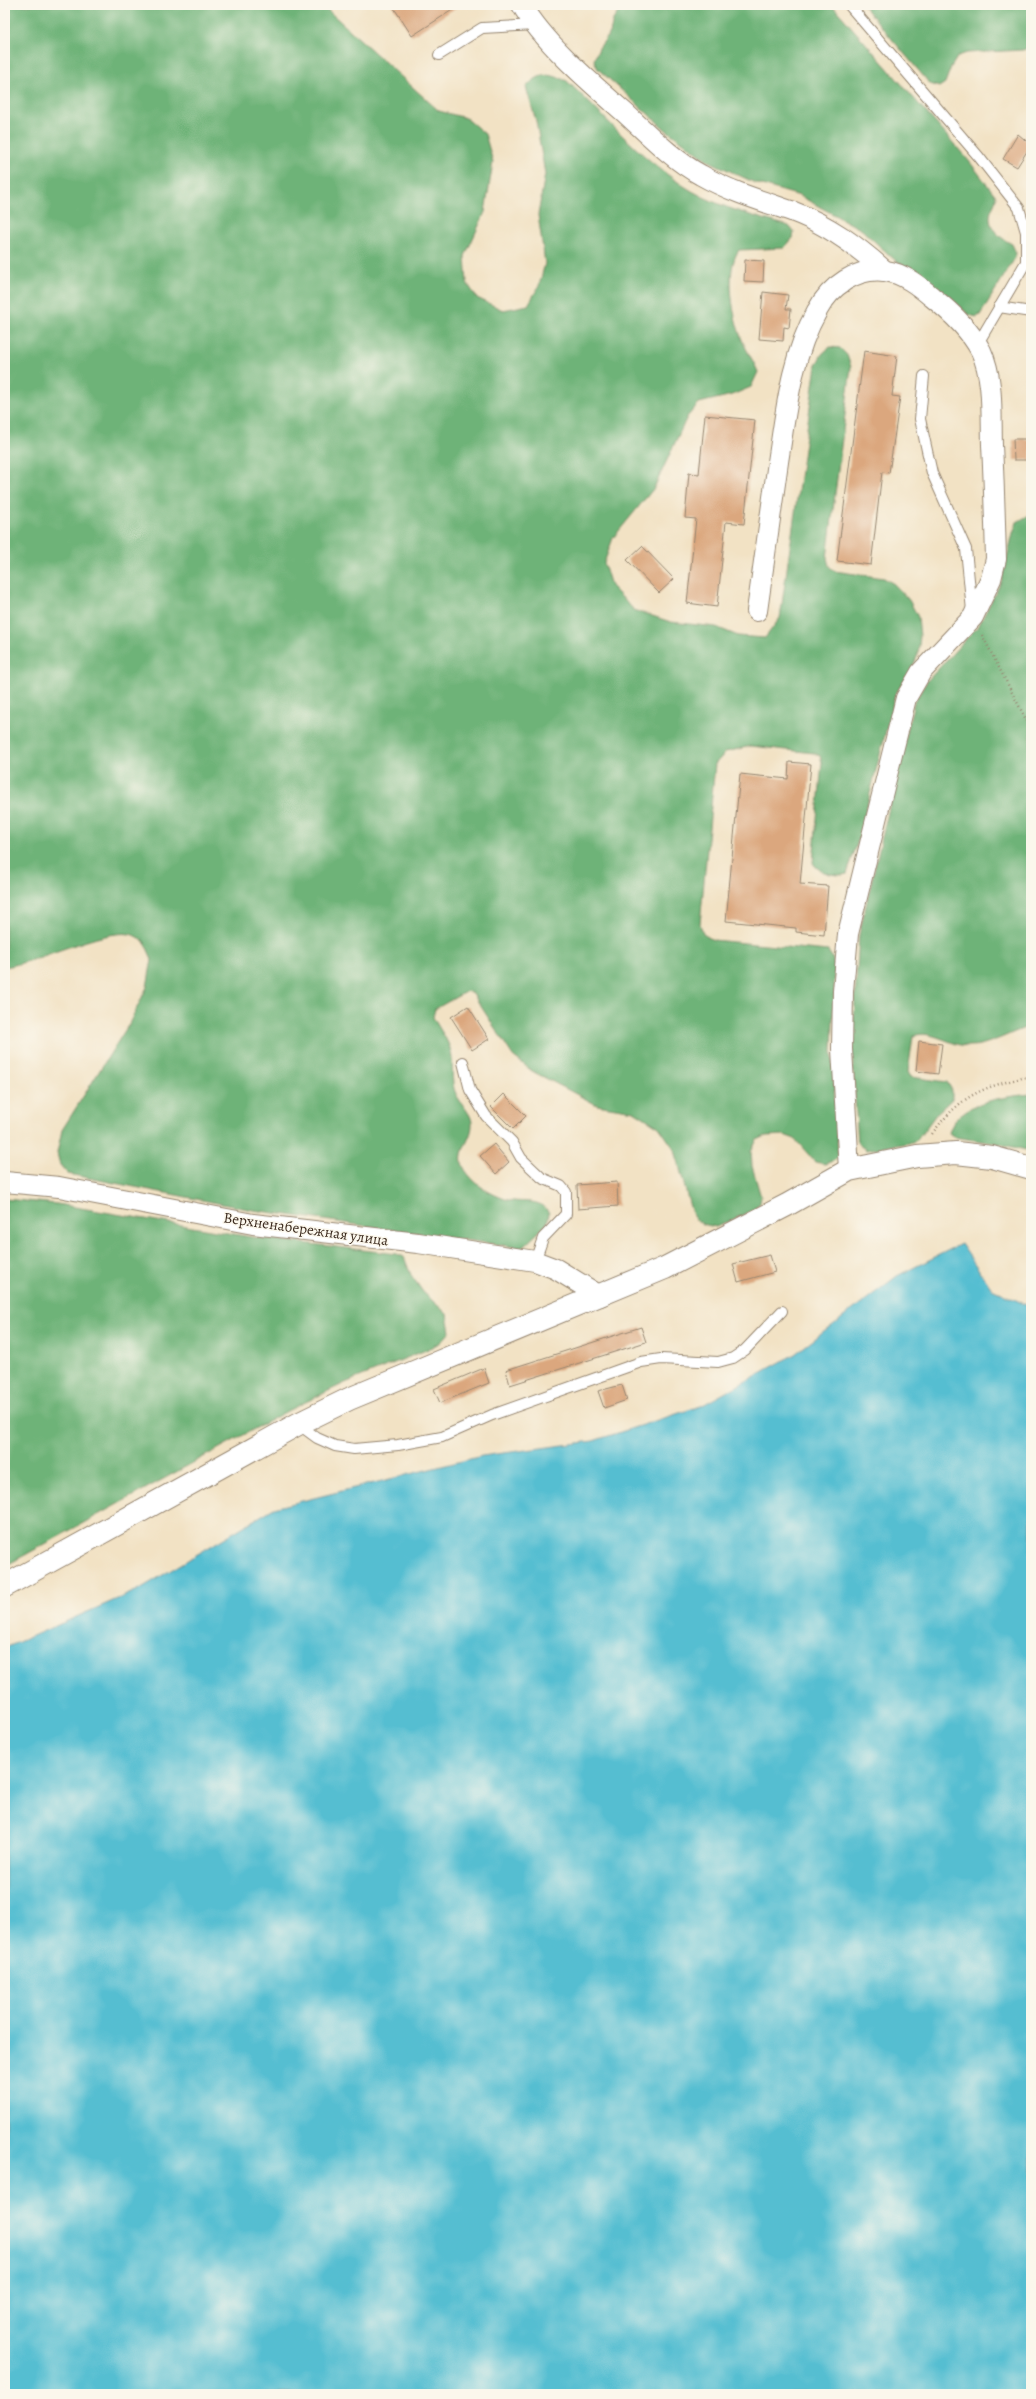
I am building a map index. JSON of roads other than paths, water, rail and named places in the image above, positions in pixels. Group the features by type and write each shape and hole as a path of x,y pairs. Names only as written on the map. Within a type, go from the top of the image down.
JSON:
{"main road":[{"path":"5,1586 298,1424 349,1399 665,1268 724,1239 849,1170 917,1156 956,1153 985,1156 1031,1168"}],"street":[{"path":"522,5 536,24 585,77 656,142 700,175 750,198 795,212 820,224 853,243 885,271 918,285 965,327 977,345 984,360 990,388 996,558 991,580 973,617 921,672 906,698 848,934 843,991 842,1048 849,1170"},
{"path":"757,611 787,404 798,355 803,340 817,310 825,297 845,280 856,273 869,270 885,271"},
{"name":"Верхненабережная улица","path":"5,1182 59,1187 253,1224 418,1243 535,1261 556,1269 600,1296"}],"lane":[{"path":"849,5 979,157 1019,208 1026,232 1029,259 977,345"},
{"path":"439,54 482,28 536,24"},
{"path":"999,307 1031,312"},
{"path":"924,376 920,419 932,473 966,549 973,617"},
{"path":"463,1062 470,1090 486,1116 512,1142 521,1158 542,1178 561,1186 566,1192 566,1214 543,1238 535,1261"},
{"path":"298,1424 317,1438 335,1446 354,1449 398,1445 442,1437 492,1415 642,1362 661,1359 718,1362 733,1358 745,1350 782,1312"}],"water":[{"path":"961,1244 992,1289 1031,1307 1031,2394 5,2394 5,1648 138,1590 274,1508 482,1456 593,1441 701,1406 795,1354 897,1276"}]}
